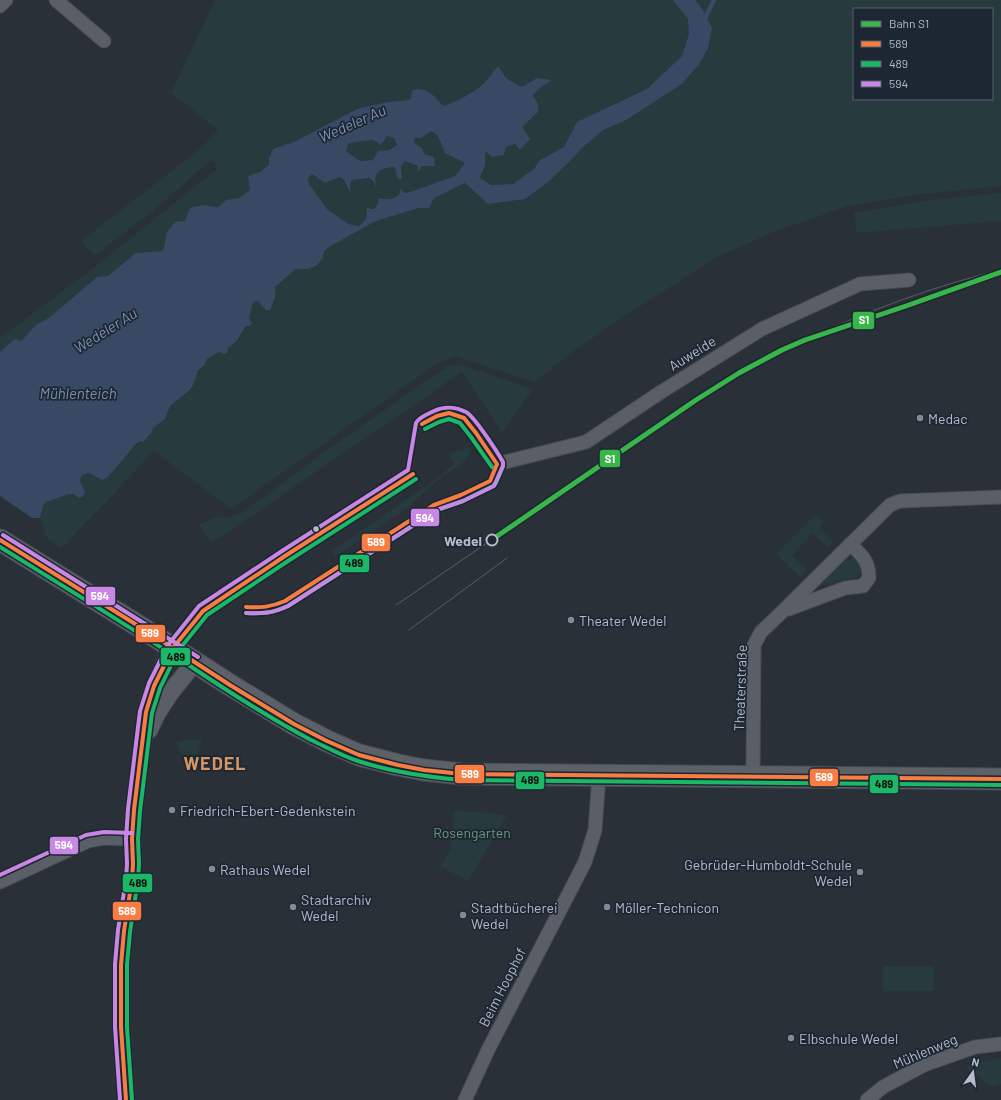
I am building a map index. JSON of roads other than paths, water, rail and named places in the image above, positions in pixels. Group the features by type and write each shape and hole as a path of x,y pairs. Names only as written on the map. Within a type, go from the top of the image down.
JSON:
{"main road":[{"path":"0,540 294,724 359,755 398,765 424,770 462,774 1001,779"}],"street":[{"path":"0,6 6,0"},
{"path":"56,0 104,41"},
{"name":"Auweide","path":"497,464 586,442 660,392 762,329 860,284 909,280"},
{"name":"Theaterstraße","path":"753,776 754,645 761,632 890,505 900,500 1001,497"},
{"name":"Theaterstraße","path":"783,611 846,588 862,586 869,578 869,570 864,557 850,544"},
{"path":"126,1100 121,1027 121,965 124,930 132,880 132,839 142,746 149,701 173,648"},
{"path":"142,746 157,713 170,693 195,662"},
{"name":"Beim Hoophof","path":"464,1100 488,1050 585,862 595,830 599,775"},
{"path":"0,882 88,841 104,838 132,839"},
{"name":"Mühlenweg","path":"867,1100 884,1087 924,1065 975,1047 1001,1044"}],"water":[{"name":"Mühlenteich","path":"673,0 695,0 703,10 712,28 708,48 699,64 682,84 626,120 603,130 583,147 548,182 525,199 488,204 465,183 434,198 429,208 419,208 376,221 329,247 324,251 323,258 316,266 308,269 296,269 275,287 275,297 270,310 266,310 258,301 253,302 249,318 252,323 250,326 246,326 237,341 228,348 227,353 224,354 219,352 207,359 204,366 198,370 190,390 170,406 165,419 153,428 152,432 143,442 141,441 136,444 107,478 102,480 89,473 82,475 80,480 85,493 83,496 79,498 73,494 69,494 46,502 43,506 40,518 32,518 0,496 0,352 15,339 21,341 37,324 49,318 97,277 108,276 136,253 163,251 167,232 175,222 185,221 190,208 202,205 218,207 226,200 239,198 250,190 248,176 260,172 269,165 269,158 273,149 294,142 357,109 388,102 409,100 411,98 412,90 422,89 430,93 443,106 454,102 480,87 498,66 506,78 522,87 537,78 552,80 541,87 533,95 538,104 538,112 522,127 530,139 520,150 515,144 506,147 504,155 492,157 485,151 485,165 480,178 491,185 513,184 534,169 540,160 564,147 577,122 647,89 682,56 689,34 688,19","holes":["431,131 438,136 445,153 465,163 455,176 407,193 403,192 401,188 398,195 393,198 379,198 377,206 374,209 367,207 366,219 359,226 347,223 327,209 309,184 308,178 312,174 325,183 340,177 344,180 351,193 350,185 352,180 369,178 373,181 376,187 378,172 384,169 395,168 397,177 400,180 402,177 401,166 405,161 418,166 417,173 422,166 435,166 434,157 424,154 422,148 414,143 414,138 421,138","387,136 394,138 397,145 389,150 378,151 373,160 360,161 346,151 349,143 373,140 381,145"]}],"waterway":[{"name":"Wedeler Au","path":"703,22 714,0"}],"tram line":[{"path":"805,340 901,300 976,276 1001,270"},
{"path":"396,605 490,541"},
{"path":"409,630 507,558"}],"rail line":[{"name":"S1","path":"490,541 696,400 739,373 782,350 805,340 1001,272"}],"place":[{"name":"Medac","path":"920,418"},
{"name":"Wedel","path":"492,540"},
{"name":"Theater Wedel","path":"571,620"},
{"name":"Friedrich-Ebert-Gedenkstein","path":"172,810"},
{"name":"Rathaus Wedel","path":"212,869"},
{"name":"Gebrüder-Humboldt-Schule Wedel","path":"860,872"},
{"name":"Stadtarchiv Wedel","path":"293,907"},
{"name":"Möller-Technicon","path":"607,907"},
{"name":"Stadtbücherei Wedel","path":"463,915"},
{"name":"Elbschule Wedel","path":"791,1038"}],"district":[{"name":"WEDEL","path":"215,763"}],"park label":[{"name":"Rosengarten","path":"472,832"}]}
